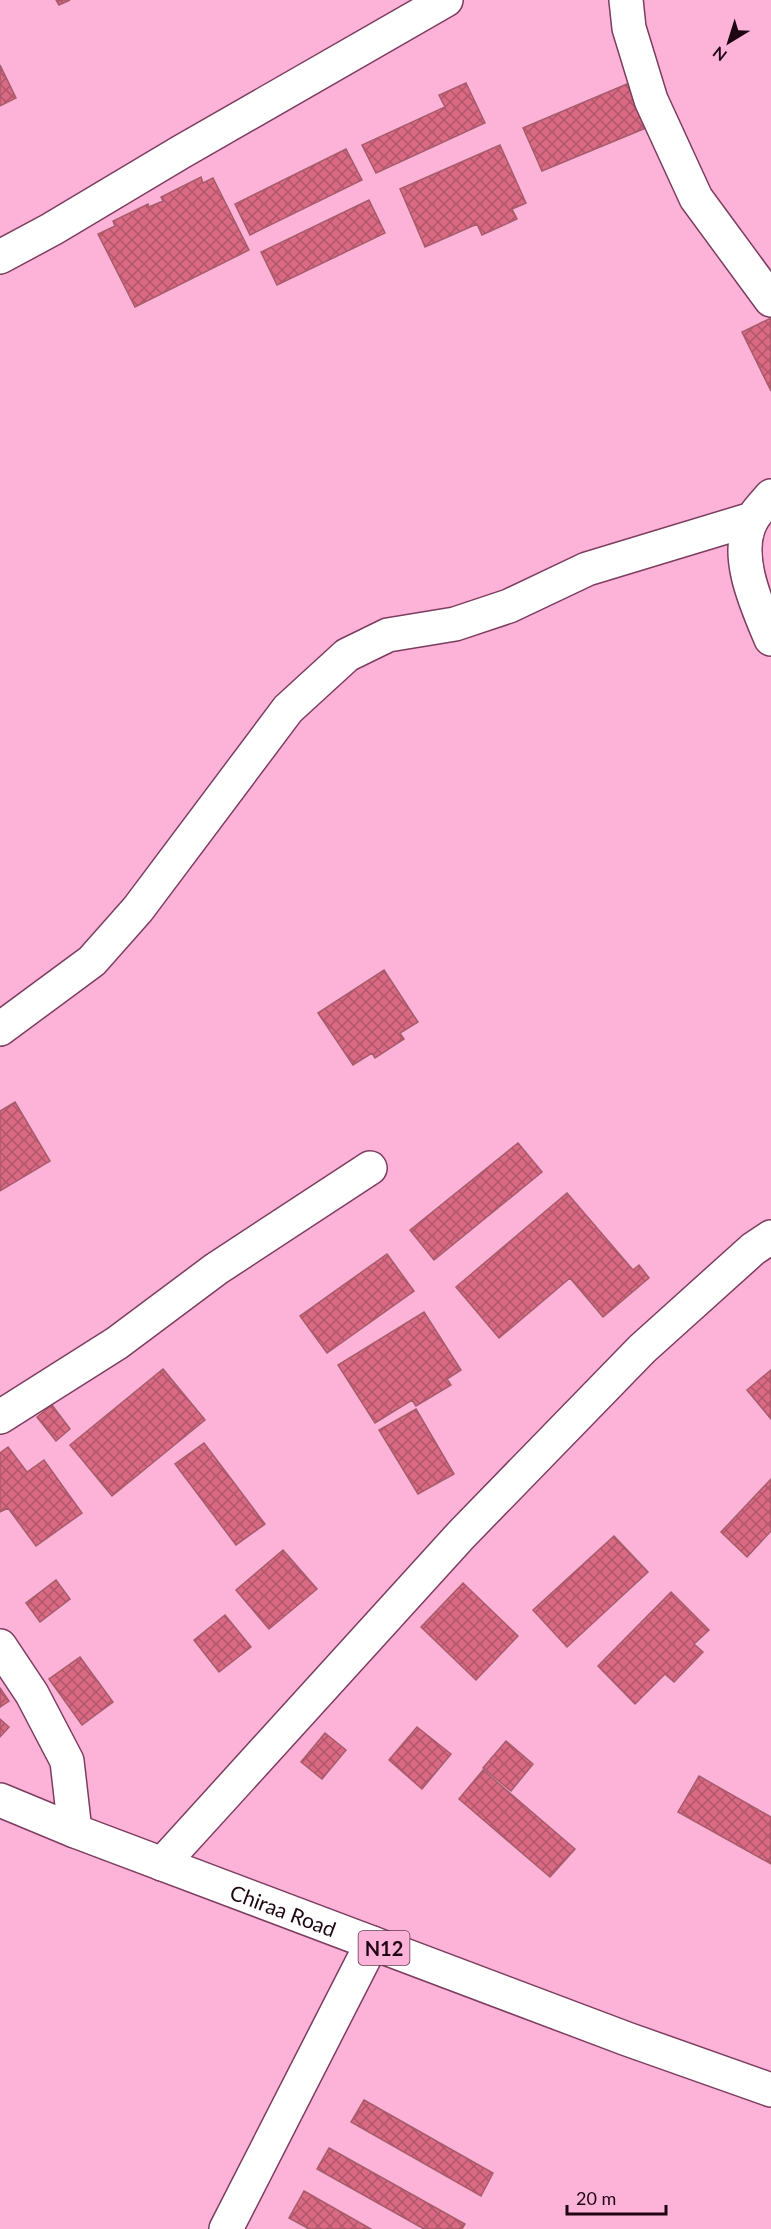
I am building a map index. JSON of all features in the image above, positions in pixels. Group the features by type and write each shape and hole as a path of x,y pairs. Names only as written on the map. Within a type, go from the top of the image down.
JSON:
{"main road":[{"path":"0,257 446,0"},
{"path":"626,0 629,28 651,100 696,198 771,300"},
{"path":"761,508 745,544 748,580 771,639"},
{"path":"0,1029 92,961 138,909 288,709 347,655 388,635 455,624 509,606 587,569 761,508"},
{"path":"0,1417 117,1342 216,1269 370,1168"},
{"path":"162,1864 462,1534 642,1349 753,1250 771,1237"},
{"path":"0,1646 32,1694 67,1761 75,1831"},
{"name":"Chiraa Road","path":"0,1800 75,1831 627,2039 771,2090"},
{"path":"226,2229 372,1943"}],"building":[{"path":"56,0 70,0 59,5"},
{"path":"0,65 16,98 0,106"},
{"path":"634,81 653,125 542,171 523,128"},
{"path":"466,83 485,123 376,173 362,145 445,107 439,95"},
{"path":"500,145 526,203 512,209 517,219 482,235 477,224 425,247 400,189"},
{"path":"346,149 362,180 250,235 235,204"},
{"path":"201,177 203,183 213,178 249,250 135,307 98,234 115,226 113,221 148,204 149,207 163,201 161,197"},
{"path":"369,200 385,233 277,285 261,252"},
{"path":"771,318 771,391 742,332"},
{"path":"384,970 418,1022 400,1033 404,1039 375,1058 372,1053 353,1065 318,1013"},
{"path":"15,1102 50,1161 0,1191 0,1111"},
{"path":"518,1143 542,1172 434,1260 410,1230"},
{"path":"567,1193 633,1270 639,1265 649,1278 603,1317 570,1278 499,1338 456,1287"},
{"path":"387,1254 414,1291 327,1353 300,1316"},
{"path":"424,1312 461,1370 447,1379 451,1385 416,1406 412,1400 375,1423 338,1365"},
{"path":"163,1369 205,1420 112,1496 70,1445"},
{"path":"771,1370 771,1419 747,1390"},
{"path":"52,1405 70,1429 56,1441 37,1417"},
{"path":"416,1409 454,1474 418,1494 379,1430"},
{"path":"204,1443 265,1524 236,1545 175,1464"},
{"path":"8,1447 27,1472 44,1460 82,1513 36,1546 8,1508 0,1512 0,1453"},
{"path":"771,1479 771,1531 747,1557 721,1532"},
{"path":"614,1536 648,1572 567,1647 533,1610"},
{"path":"283,1550 317,1589 269,1629 236,1590"},
{"path":"56,1580 70,1599 40,1622 26,1603"},
{"path":"463,1583 518,1636 476,1680 421,1627"},
{"path":"671,1592 709,1630 694,1644 703,1652 674,1682 665,1674 635,1704 598,1666"},
{"path":"225,1615 251,1647 219,1672 194,1640"},
{"path":"80,1657 113,1702 82,1725 49,1679"},
{"path":"0,1688 9,1701 0,1707"},
{"path":"0,1719 9,1727 0,1737"},
{"path":"417,1727 451,1754 422,1789 389,1760"},
{"path":"325,1733 346,1750 322,1779 301,1762"},
{"path":"506,1741 533,1764 511,1791 483,1768"},
{"path":"483,1770 575,1849 550,1877 459,1799"},
{"path":"699,1776 771,1817 771,1864 678,1812"},
{"path":"364,2100 493,2173 481,2196 351,2122"},
{"path":"329,2148 465,2224 462,2229 424,2229 317,2169"},
{"path":"304,2191 371,2229 309,2229 289,2218"}]}
